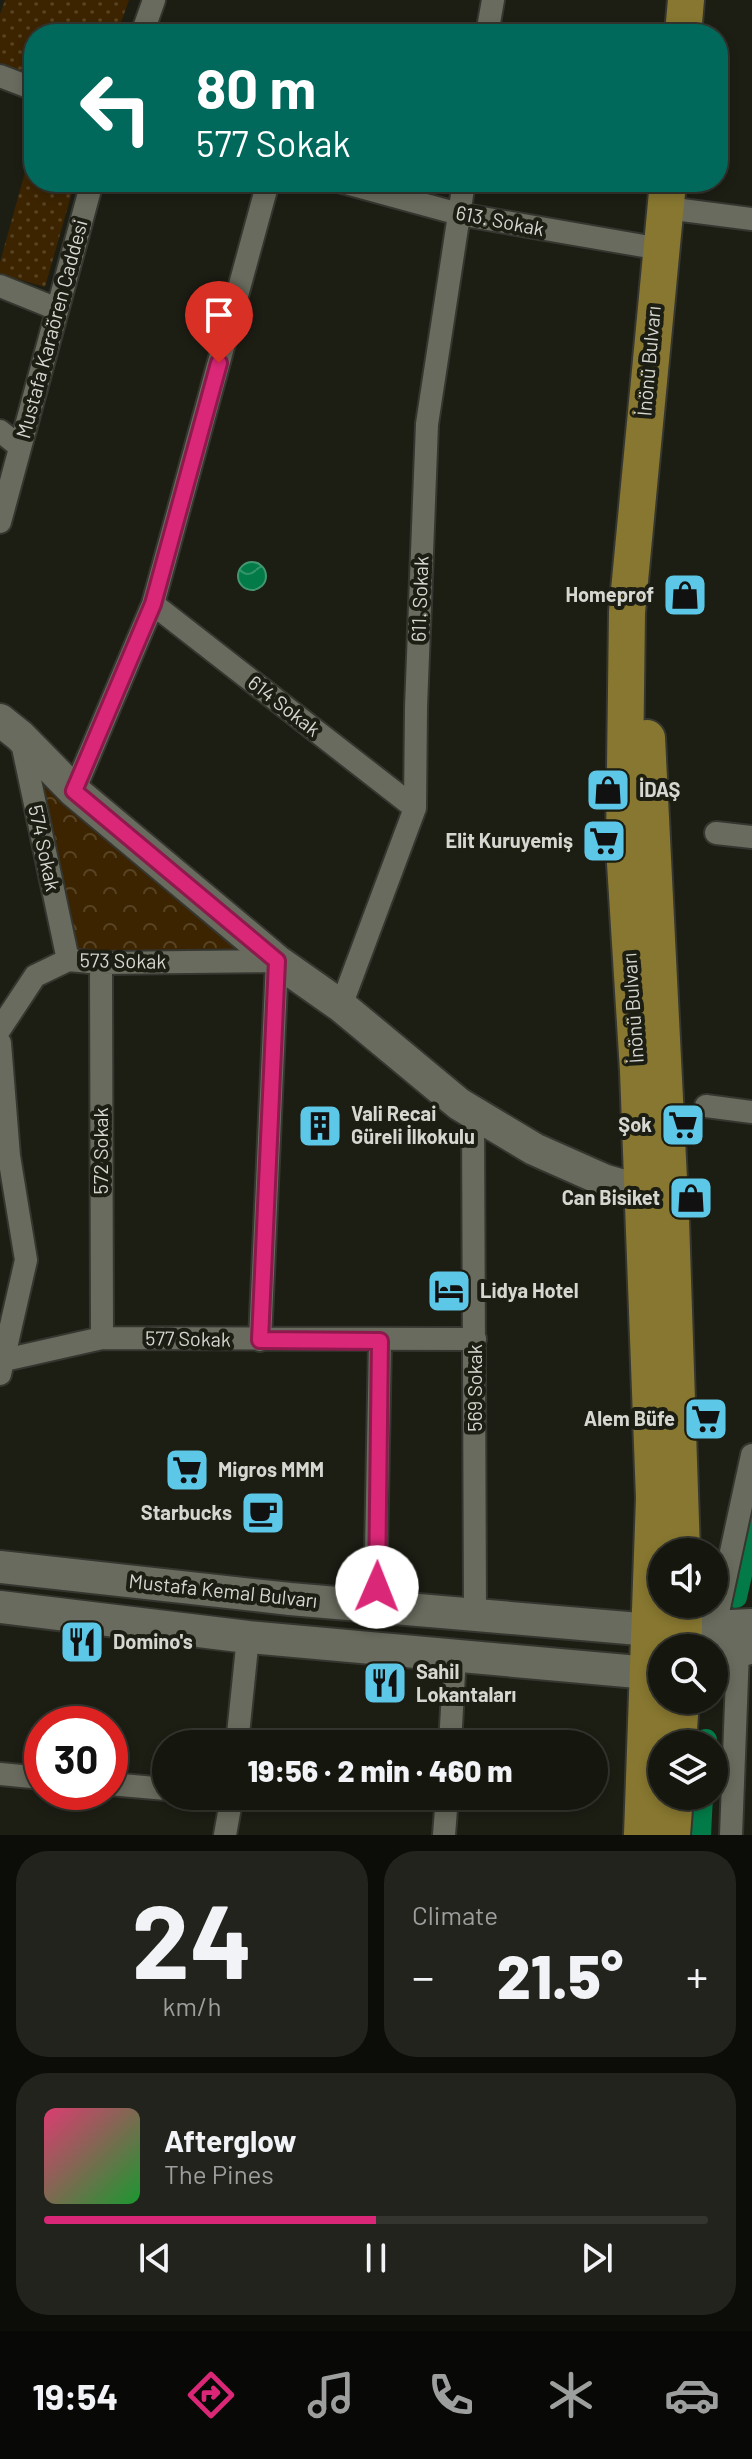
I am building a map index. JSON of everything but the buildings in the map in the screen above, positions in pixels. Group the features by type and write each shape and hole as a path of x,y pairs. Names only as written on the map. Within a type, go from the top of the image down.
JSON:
{"main road":[{"path":"684,24 686,0"},
{"path":"698,24 700,0"},
{"name":"İnönü Bulvarı","path":"678,192 661,249 660,348 645,703 655,1191 654,1498 686,1631"},
{"name":"İnönü Bulvarı","path":"660,348 678,192"},
{"path":"10,728 74,791 277,961 341,1006 473,1114 534,1149 606,1181 655,1191"},
{"name":"İnönü Bulvarı","path":"655,1191 681,1538"},
{"name":"Mustafa Kemal Bulvarı","path":"0,1567 375,1606 743,1637"},
{"name":"Mustafa Kemal Bulvarı","path":"0,1607 248,1637 648,1671"},
{"name":"İnönü Bulvarı","path":"642,1835 652,1714"},
{"path":"672,1835 674,1810"}],"street":[{"path":"146,24 154,0"},
{"path":"489,24 493,0"},
{"path":"0,76 24,85"},
{"name":"Mustafa Karaören Caddesi","path":"0,522 89,192"},
{"path":"74,791 153,604 265,192"},
{"name":"613. Sokak","path":"379,192 459,214 661,249"},
{"name":"611. Sokak","path":"341,1006 415,808 427,424 462,192"},
{"path":"681,192 752,219"},
{"path":"0,286 57,309"},
{"path":"0,431 20,447"},
{"name":"614 Sokak","path":"153,604 415,808"},
{"name":"574 Sokak","path":"10,728 68,960"},
{"path":"716,833 752,837"},
{"name":"573 Sokak","path":"0,1029 35,976 68,960 101,963 277,961"},
{"path":"260,1340 277,961"},
{"name":"572 Sokak","path":"101,963 102,1338"},
{"path":"0,1043 5,1156 26,1260 1,1366"},
{"path":"706,1106 752,1112"},
{"name":"569 Sokak","path":"473,1114 475,1615"},
{"name":"577 Sokak","path":"1,1366 102,1338 475,1339"},
{"path":"375,1606 380,1341"},
{"path":"686,1631 752,1455"},
{"path":"238,1730 248,1637"},
{"path":"731,1835 743,1637"},
{"path":"451,1730 455,1656"},
{"path":"0,1774 24,1776"},
{"path":"128,1786 152,1788"},
{"path":"225,1835 229,1810"},
{"path":"444,1835 446,1810"}],"green space":[{"path":"5,0 129,0 121,24 24,24 24,71 0,63 0,14"},
{"path":"24,176 24,192 72,192 45,287 0,274 0,262"},
{"path":"20,736 277,961 68,960"}],"water":[{"path":"252,562 262,566 266,576 262,586 252,590 242,586 238,576 242,566"}],"waterway":[{"path":"736,1597 752,1527"},
{"path":"700,1835 701,1810"}],"place":[{"name":"Homeprof","path":"685,595"},
{"name":"İDAŞ","path":"608,790"},
{"name":"Elit Kuruyemiş","path":"604,841"},
{"name":"Şok","path":"683,1125"},
{"name":"Vali Recai Güreli İlkokulu","path":"320,1126"},
{"name":"Can Bisiket","path":"691,1198"},
{"name":"Lidya Hotel","path":"449,1291"},
{"name":"Alem Büfe","path":"706,1419"},
{"name":"Migros MMM","path":"187,1470"},
{"name":"Starbucks","path":"263,1513"},
{"name":"Domino's","path":"82,1642"},
{"name":"Sahil Lokantaları","path":"385,1683"}],"route":[{"path":"219,363 153,604 74,791 277,961 260,1340 380,1341 377,1587"}]}
